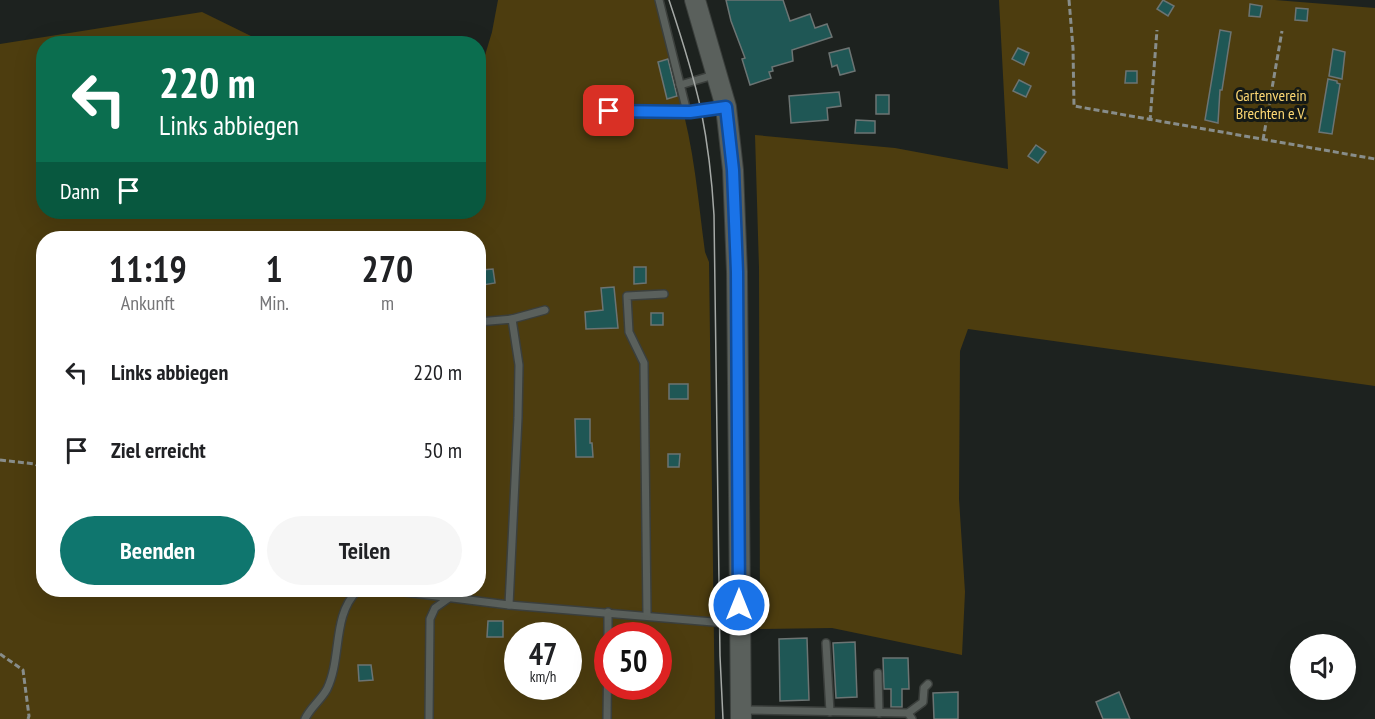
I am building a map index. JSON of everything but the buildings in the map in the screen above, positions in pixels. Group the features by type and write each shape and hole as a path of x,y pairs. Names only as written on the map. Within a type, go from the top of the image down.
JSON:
{"main road":[{"path":"695,0 726,107 733,170 737,272 741,715"}],"lane":[{"path":"659,0 687,112"},
{"path":"680,85 716,74"},
{"path":"609,111 687,112 726,107"},
{"path":"647,615 644,363 629,332 627,296 664,294"},
{"path":"486,321 512,319 545,310"},
{"path":"509,605 519,418 519,365 512,319"},
{"path":"304,719 327,688 333,671 344,611 351,597"},
{"path":"441,597 509,605 739,624"},
{"path":"429,719 430,619 435,608 449,598"},
{"path":"608,612 608,622"},
{"path":"826,643 830,712"},
{"path":"878,673 879,713"},
{"path":"741,715 830,712 910,716 924,702 924,688 928,684"},
{"path":"607,700 607,719"}],"path":[{"path":"1069,0 1074,106 1375,159"},
{"path":"1150,121 1157,30"},
{"path":"1263,140 1282,31"},
{"path":"0,460 36,465"},
{"path":"0,654 23,670 28,719"}],"green space":[{"path":"498,0 657,0 670,59 658,62 667,99 679,96 684,115 695,173 705,252 709,262 715,719 0,719 0,44 36,38 36,219 486,219 486,52"},
{"name":"Gartenverein Brechten e.V.","path":"999,0 1275,0 1375,8 1375,386 968,329 960,351 959,499 965,592 962,655 832,628 760,629 759,268 755,135 895,148 1008,169"},
{"path":"202,12 251,36 50,36"}],"tram line":[{"path":"669,0 691,68 701,110 708,149 714,215 720,656 723,719"}],"route":[{"path":"609,111 690,112 726,107 733,170 737,272 739,605"}]}
